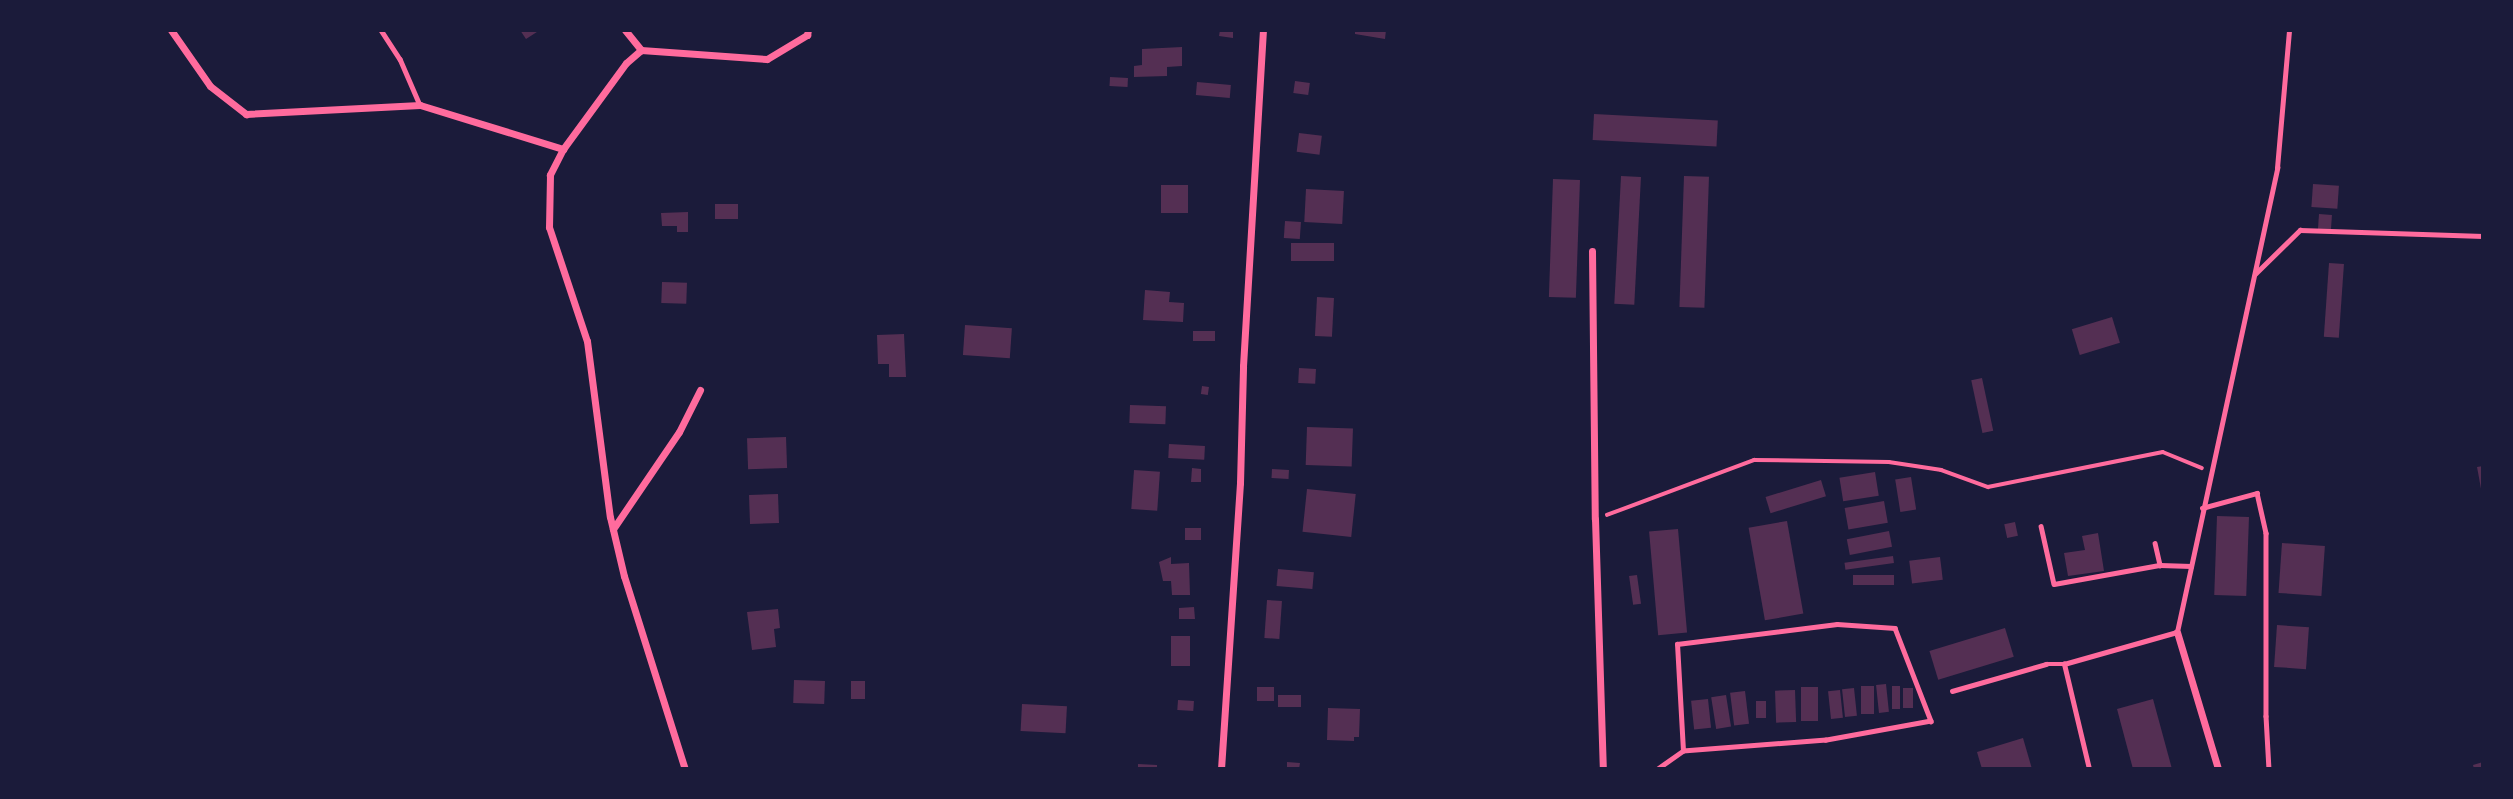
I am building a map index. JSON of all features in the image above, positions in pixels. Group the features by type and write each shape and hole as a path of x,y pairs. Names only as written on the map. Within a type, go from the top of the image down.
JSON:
{"street":[{"path":"171,30 210,86 246,114 420,105 563,149"},
{"path":"625,30 641,50"},
{"path":"685,769 613,529 587,341 549,227 550,176 563,149 626,63 641,50 767,59 807,35 808,30"},
{"path":"1221,769 1240,483 1243,366 1263,30"},
{"path":"1592,251 1595,519 1603,769"},
{"path":"613,529 679,432 700,390"},
{"path":"2177,632 2218,769"}],"lane":[{"path":"381,30 400,59 420,105"},
{"path":"1952,691 2046,664 2063,664 2177,632 2277,168 2289,30"},
{"path":"2255,275 2300,230 2483,236"},
{"path":"2202,508 2257,493 2266,533 2266,716 2269,769"},
{"path":"2041,526 2054,584 2160,565 2191,566"},
{"path":"2155,542 2160,565"},
{"path":"1657,769 1683,751 1826,740 1931,721 1895,628 1824,626 1677,645 1683,751"},
{"path":"2063,664 2089,769"}],"path":[{"path":"1595,519 1754,460 1889,462 1941,470 1988,487 2163,452 2210,471"}],"building":[{"path":"520,30 540,30 526,39"},
{"path":"1220,30 1233,30 1233,38 1219,36"},
{"path":"1355,30 1386,30 1385,39 1355,34"},
{"path":"1182,47 1182,66 1167,67 1167,76 1134,77 1134,66 1142,65 1142,49"},
{"path":"1110,77 1128,78 1128,87 1110,86"},
{"path":"1295,81 1310,83 1308,95 1293,93"},
{"path":"1197,82 1231,85 1230,98 1196,95"},
{"path":"1594,114 1718,120 1716,146 1593,140"},
{"path":"1299,133 1322,136 1320,155 1297,152"},
{"path":"1621,176 1641,177 1634,305 1614,304"},
{"path":"1684,176 1709,177 1704,308 1679,307"},
{"path":"1553,179 1580,180 1576,298 1549,297"},
{"path":"2313,184 2339,186 2337,209 2311,207"},
{"path":"1161,185 1188,185 1188,213 1161,213"},
{"path":"1306,189 1344,191 1342,224 1304,222"},
{"path":"715,204 738,204 738,219 715,219"},
{"path":"688,212 688,232 677,232 677,226 662,226 661,213"},
{"path":"2319,214 2332,215 2331,230 2318,229"},
{"path":"1285,221 1301,222 1300,239 1284,238"},
{"path":"1291,243 1334,243 1334,261 1291,261"},
{"path":"2329,263 2344,264 2339,338 2324,337"},
{"path":"662,282 687,283 686,304 661,303"},
{"path":"1145,290 1170,292 1169,302 1184,303 1183,322 1143,320"},
{"path":"1317,297 1334,298 1332,337 1315,336"},
{"path":"2112,317 2120,343 2080,355 2072,329"},
{"path":"965,325 1012,328 1010,358 963,355"},
{"path":"1193,331 1215,331 1215,341 1193,341"},
{"path":"904,334 906,377 889,377 889,364 878,364 877,335"},
{"path":"1299,368 1316,369 1315,384 1298,383"},
{"path":"1982,378 1993,431 1982,433 1971,380"},
{"path":"1202,386 1209,387 1208,395 1201,394"},
{"path":"1130,405 1166,406 1165,424 1129,423"},
{"path":"1307,427 1353,429 1352,467 1306,465"},
{"path":"786,437 787,468 748,469 747,438"},
{"path":"1169,444 1205,446 1204,460 1168,458"},
{"path":"2483,466 2483,494 2482,494 2477,467"},
{"path":"1192,468 1201,469 1201,482 1191,482"},
{"path":"1272,469 1289,470 1289,479 1272,478"},
{"path":"1134,470 1160,472 1157,511 1131,509"},
{"path":"1875,472 1879,496 1843,501 1839,478"},
{"path":"1911,477 1916,510 1900,512 1895,480"},
{"path":"1821,480 1826,496 1771,513 1766,497"},
{"path":"1307,489 1356,494 1351,537 1303,532"},
{"path":"778,494 779,523 750,524 749,495"},
{"path":"1884,501 1888,523 1848,530 1845,508"},
{"path":"2217,516 2249,517 2246,596 2214,595"},
{"path":"1787,521 1803,614 1765,620 1749,528"},
{"path":"2015,522 2018,536 2007,538 2004,524"},
{"path":"1185,528 1201,528 1201,540 1185,540"},
{"path":"1678,529 1687,633 1658,635 1649,532"},
{"path":"1889,531 1892,547 1850,555 1847,539"},
{"path":"2098,533 2104,571 2068,576 2064,553 2085,550 2082,536"},
{"path":"2282,543 2325,546 2321,596 2279,593"},
{"path":"1893,556 1894,563 1845,570 1844,563"},
{"path":"1171,557 1171,564 1189,563 1190,595 1172,595 1171,581 1163,581 1159,562"},
{"path":"1940,557 1943,580 1912,584 1909,561"},
{"path":"1278,569 1314,572 1312,589 1277,586"},
{"path":"1637,575 1641,604 1633,605 1629,576"},
{"path":"1853,575 1894,575 1894,585 1853,585"},
{"path":"1267,600 1282,601 1279,639 1264,638"},
{"path":"1194,607 1195,619 1179,619 1179,608"},
{"path":"778,609 780,628 774,629 776,647 752,650 747,612"},
{"path":"2277,625 2309,627 2306,669 2274,667"},
{"path":"2005,628 2014,657 1938,680 1929,651"},
{"path":"1171,636 1190,636 1190,666 1171,666"},
{"path":"794,680 825,681 824,704 793,703"},
{"path":"851,681 865,681 865,699 851,699"},
{"path":"1886,684 1889,712 1879,713 1876,685"},
{"path":"1861,686 1874,686 1874,714 1861,714"},
{"path":"1892,686 1900,686 1900,709 1892,709"},
{"path":"1257,687 1274,687 1274,701 1257,701"},
{"path":"1801,687 1818,687 1818,721 1801,721"},
{"path":"1854,688 1857,716 1845,717 1842,689"},
{"path":"1903,688 1913,688 1913,708 1903,708"},
{"path":"1795,690 1796,722 1776,723 1775,691"},
{"path":"1840,690 1843,718 1831,719 1828,691"},
{"path":"1745,691 1749,724 1734,726 1730,693"},
{"path":"1278,695 1301,695 1301,707 1278,707"},
{"path":"1726,695 1731,727 1716,729 1711,697"},
{"path":"1708,699 1711,728 1694,730 1691,701"},
{"path":"2153,699 2172,769 2133,769 2117,709"},
{"path":"1178,700 1194,701 1193,711 1177,710"},
{"path":"1756,701 1766,701 1766,718 1756,718"},
{"path":"1022,704 1067,706 1066,733 1021,731"},
{"path":"1328,708 1360,709 1359,737 1354,737 1354,741 1327,740"},
{"path":"2023,738 2032,769 1982,769 1977,752"},
{"path":"1287,762 1300,763 1299,769 1287,769"},
{"path":"2483,762 2483,769 2474,769 2473,765"},
{"path":"1138,764 1157,765 1157,769 1138,769"}]}
